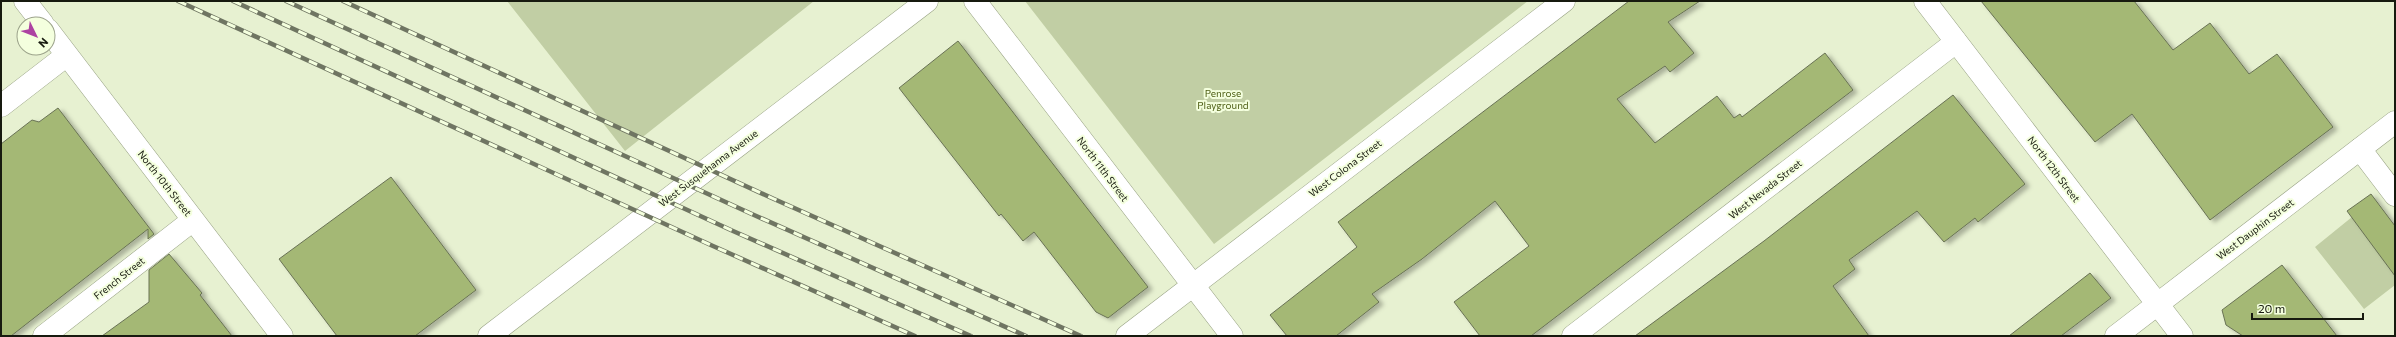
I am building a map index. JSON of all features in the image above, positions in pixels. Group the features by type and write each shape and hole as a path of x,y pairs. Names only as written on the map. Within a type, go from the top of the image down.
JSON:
{"street":[{"path":"25,1 37,16"},
{"name":"West Susquehanna Avenue","path":"489,336 927,1"},
{"name":"North 11th Street","path":"975,1 1192,286 1232,336"},
{"name":"West Colona Street","path":"1127,336 1564,1"},
{"name":"North 12th Street","path":"1925,1 2182,336"},
{"name":"North 10th Street","path":"56,41 282,336"},
{"name":"West Nevada Street","path":"1573,336 1956,42"},
{"path":"1,106 67,55"},
{"name":"West Dauphin Street","path":"2116,336 2395,122"},
{"path":"2360,149 2395,195"},
{"name":"French Street","path":"44,336 193,220"}],"green space":[{"path":"507,1 814,1 625,151"},
{"name":"Penrose Playground","path":"1025,1 1528,1 1214,244"},
{"path":"2352,217 2395,273 2395,285 2364,309 2315,247"}],"building":[{"path":"1629,1 1700,1 1668,22 1694,53 1670,72 1665,66 1617,99 1655,143 1717,96 1734,118 1740,114 1742,117 1825,53 1853,90 1531,336 1480,336 1454,302 1529,246 1495,201 1422,259 1372,294 1379,302 1336,336 1287,336 1270,315 1357,247 1338,222"},
{"path":"1981,1 2134,1 2173,50 2210,23 2249,74 2277,54 2333,127 2210,220 2132,114 2095,142"},
{"path":"958,41 1148,287 1108,318 1096,312 1034,232 1023,241 1001,214 999,216 899,88"},
{"path":"1953,95 2025,184 1978,222 1975,218 1944,242 1917,211 1849,260 1855,269 1833,286 1869,336 1635,336 1764,241"},
{"path":"58,108 154,234 148,239 148,229 11,336 1,336 1,144 32,120 39,122"},
{"path":"391,177 476,290 415,336 337,336 279,259"},
{"path":"2371,194 2395,226 2395,276 2347,211"},
{"path":"169,254 202,293 200,295 232,336 102,336 149,302 149,270"},
{"path":"2282,265 2337,336 2243,336 2226,325 2222,310"},
{"path":"2090,273 2111,298 2061,336 2009,336"}],"railway":[{"path":"178,1 713,246 915,336"},
{"path":"233,1 733,231 971,336"},
{"path":"286,1 754,215 1026,336"},
{"path":"343,1 774,199 1081,336"}]}
